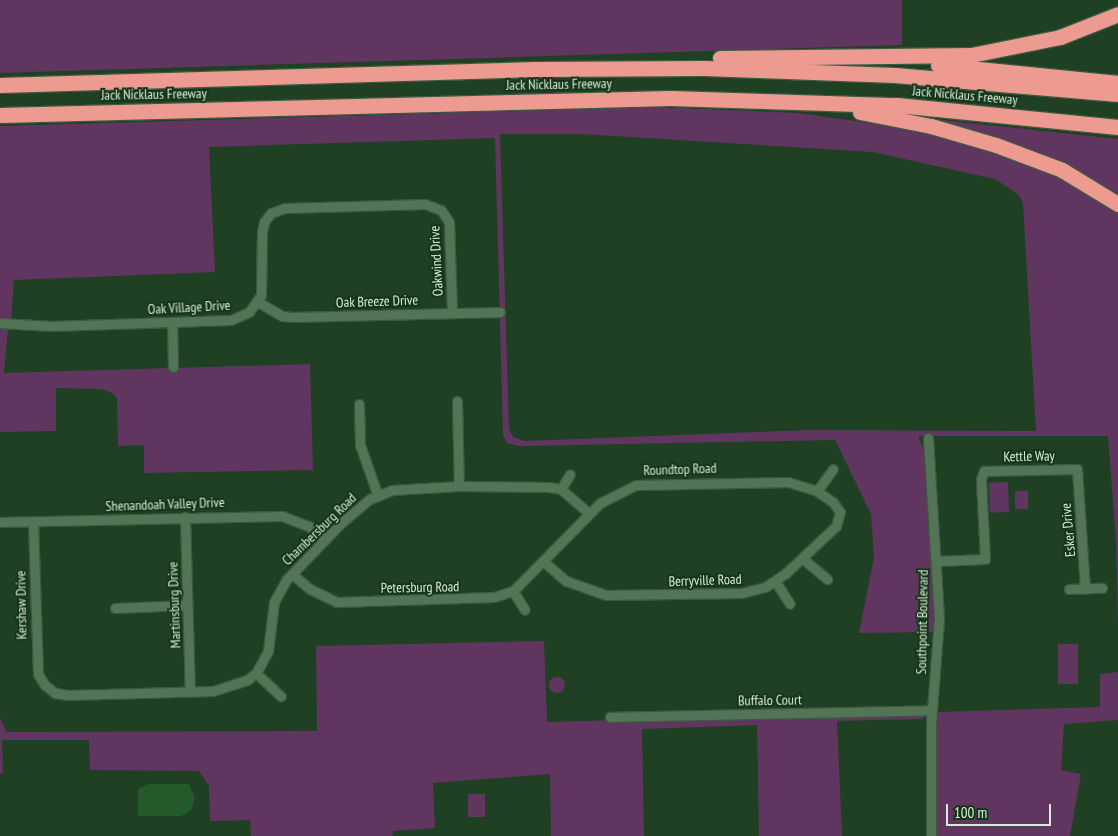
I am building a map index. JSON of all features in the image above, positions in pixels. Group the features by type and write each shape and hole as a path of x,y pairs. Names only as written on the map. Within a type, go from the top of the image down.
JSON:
{"highway":[{"path":"536,69 692,58 944,57 1000,51 1060,37 1118,14"},
{"path":"787,58 912,62 1118,83"},
{"name":"Jack Nicklaus Freeway","path":"0,85 536,69 704,68 867,73 1118,94"},
{"name":"Jack Nicklaus Freeway","path":"0,115 589,99 774,100 994,113 1118,127"},
{"path":"774,100 873,114 960,133 1062,170 1118,204"}],"street":[{"name":"Oakwind Drive","path":"258,302 263,288 263,227 267,216 276,210 425,204 441,210 450,227 452,313"},
{"name":"Oak Breeze Drive","path":"258,302 282,316 294,317 500,312"},
{"name":"Oak Village Drive","path":"0,323 35,326 231,320 249,312 258,302"},
{"path":"172,322 173,367"},
{"path":"457,401 459,486"},
{"path":"359,404 360,445 378,496"},
{"name":"Southpoint Boulevard","path":"928,438 937,561 939,636 932,710 931,836"},
{"path":"817,491 833,469"},
{"name":"Kettle Way","path":"937,561 985,558 982,474 997,470 1078,469"},
{"name":"Esker Drive","path":"1078,469 1085,589"},
{"path":"570,474 561,489 589,514"},
{"name":"Roundtop Road","path":"544,561 589,514 622,490 636,485 774,480 796,483 817,491 839,509"},
{"name":"Chambersburg Road","path":"256,673 268,651 278,590 324,539 378,496 408,488 459,486 561,489"},
{"name":"Berryville Road","path":"544,561 566,581 606,595 741,593 775,581 802,558 836,526 839,509"},
{"name":"Shenandoah Valley Drive","path":"0,522 282,516 310,527 324,539"},
{"name":"Martinsburg Drive","path":"185,517 190,692"},
{"name":"Kershaw Drive","path":"33,522 36,661 38,674 45,685 55,693 68,695 190,692"},
{"path":"802,558 827,579"},
{"name":"Petersburg Road","path":"292,574 317,594 337,602 478,600 513,591 544,561"},
{"path":"775,581 790,604"},
{"path":"1069,589 1102,588"},
{"path":"513,591 525,610"},
{"path":"115,608 187,605"},
{"path":"190,692 224,690 256,673 281,696"},
{"name":"Buffalo Court","path":"610,717 932,710"}],"shaded area":[{"path":"0,0 902,0 902,45 0,73"},
{"path":"654,107 798,113 920,130 967,140 1056,173 1118,207 1118,626 1116,542 1108,436 918,436 924,450 935,632 859,633 874,557 871,514 835,440 520,446 507,443 503,435 495,138 209,147 215,272 14,280 11,319 0,318 0,126","holes":["500,134 581,134 873,152 995,179 1019,195 1023,203 1036,431 810,430 524,441 513,437 509,429"]},
{"path":"914,117 1118,139 1118,198"},
{"path":"0,328 8,329 4,373 310,364 313,470 144,473 144,445 118,446 117,399 114,394 102,389 56,388 56,431 0,432"},
{"path":"1008,482 1009,512 990,513 989,483"},
{"path":"1015,491 1028,491 1028,509 1015,509"},
{"path":"544,641 547,722 923,712 923,719 837,721 842,836 759,836 757,725 642,729 644,836 551,836 550,774 433,783 435,828 393,831 392,836 251,836 250,820 210,821 209,786 199,771 90,770 89,740 2,740 3,774 0,774 0,717 6,732 317,731 316,646"},
{"path":"1058,644 1078,644 1078,684 1058,684"},
{"path":"1118,672 1118,720 1064,724 1061,770 1081,774 1070,836 934,836 937,712 1100,707 1100,674"},
{"path":"554,677 560,677 565,682 563,691 554,693 549,688 549,682"},
{"path":"149,784 189,784 195,798 191,810 181,816 138,816 138,789"},
{"path":"468,794 485,794 485,817 468,817"}]}
